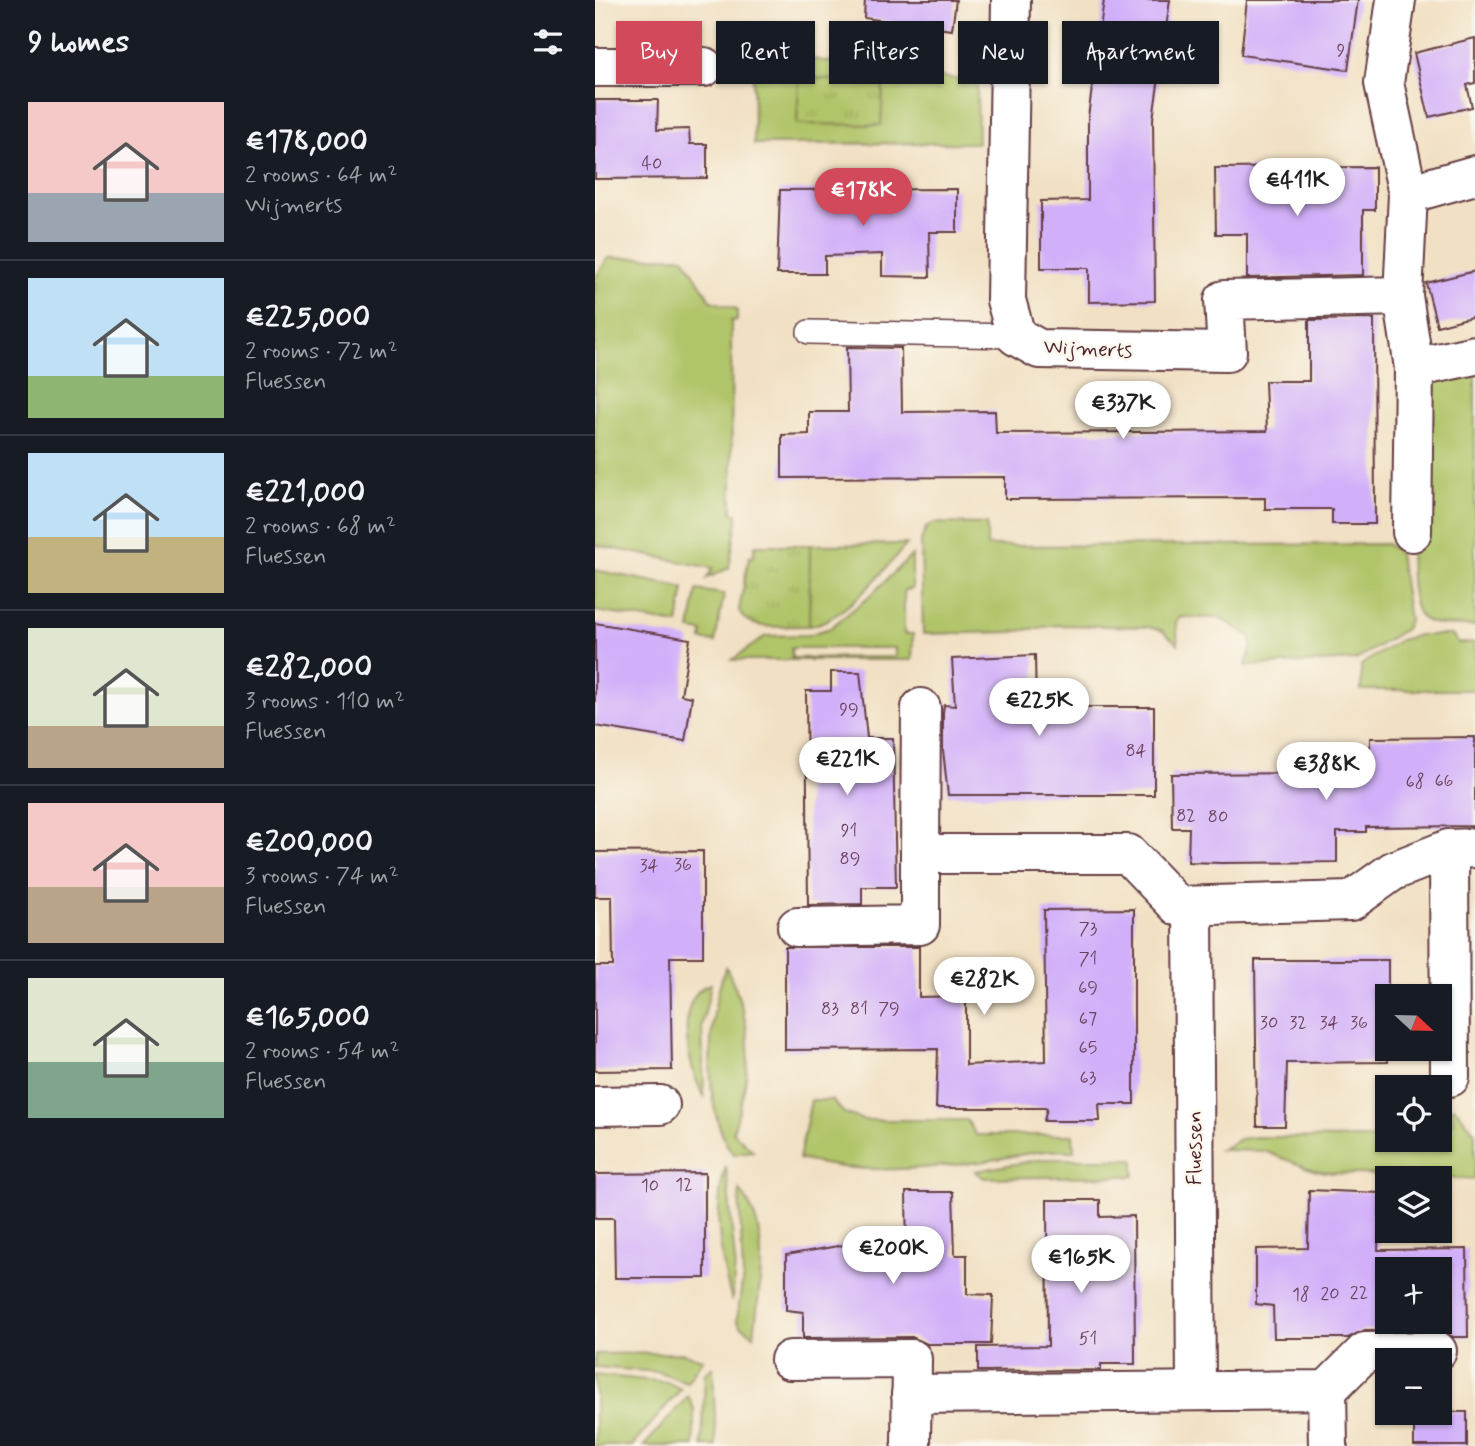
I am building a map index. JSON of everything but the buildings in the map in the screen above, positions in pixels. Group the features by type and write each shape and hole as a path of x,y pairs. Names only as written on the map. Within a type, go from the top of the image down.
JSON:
{"street":[{"name":"Wijmerts","path":"1011,0 1006,300 1016,336 1039,349 1227,352 1224,300 1403,296"},
{"path":"1396,0 1384,83 1408,194 1403,296 1414,368 1412,532"},
{"path":"595,67 704,67"},
{"path":"1408,194 1475,175"},
{"path":"1414,368 1475,355"},
{"path":"797,927 920,925 921,708"},
{"path":"920,854 1128,854 1178,906 1193,906 1351,901 1393,871 1462,848 1450,1075"},
{"name":"Fluessen","path":"1193,906 1196,1391"},
{"path":"595,1106 660,1105"},
{"path":"911,1394 1327,1390 1365,1352 1375,1352"},
{"path":"790,1360 912,1359 911,1446"},
{"path":"1327,1390 1328,1446"}],"lane":[{"path":"809,332 1016,336"}],"green space":[{"path":"815,60 829,62 829,84 944,84 944,77 958,79 958,84 977,84 978,143 754,144 753,84 815,84"},
{"path":"815,78 829,80 829,84 883,86 881,125 797,124 799,84 815,84"},
{"path":"684,257 711,301 737,309 737,320 731,321 732,513 737,514 737,521 729,568 707,578 713,568 595,545 595,278 608,258"},
{"path":"1475,370 1475,626 1440,625 1422,618 1414,603 1411,577 1412,507 1424,383"},
{"path":"934,523 987,524 987,546 1387,544 1399,553 1409,620 1405,629 1356,660 1246,666 1252,645 1250,636 1220,618 1180,617 1176,621 1178,644 1161,630 1148,627 1058,625 1011,632 923,634 921,541 926,528"},
{"path":"907,544 849,605 836,615 809,626 810,545"},
{"path":"755,545 810,545 809,626 769,627 743,618 739,610 749,557 753,557"},
{"path":"912,555 912,589 904,590 904,634 913,634 912,660 732,660 766,636 808,635 830,628 869,597","holes":["791,648 895,648 895,657 792,658"]},
{"path":"595,570 684,588 678,624 595,611"},
{"path":"697,590 724,594 715,642 702,640 703,632 690,630"},
{"path":"1419,635 1452,635 1458,643 1475,643 1475,690 1361,690 1361,665 1400,640"},
{"path":"726,967 743,1010 748,1049 744,1088 733,1132 753,1151 733,1154 723,1136 716,1114 710,1062 715,1010"},
{"path":"711,984 702,1026 704,1096 689,1052 687,1017 691,1002 699,991"},
{"path":"811,1100 832,1100 844,1113 863,1120 967,1120 976,1135 1073,1135 1074,1151 1034,1152 972,1163 907,1169 863,1169 820,1164 799,1159"},
{"path":"1452,1108 1475,1132 1475,1179 1452,1178 1452,1166 1375,1166 1375,1175 1334,1173 1313,1170 1264,1151 1220,1150 1240,1139 1255,1137 1375,1138 1375,1152 1452,1152"},
{"path":"1043,1159 1134,1159 1134,1176 984,1178 975,1171"},
{"path":"726,1166 735,1262 732,1302 719,1234 719,1200"},
{"path":"739,1190 750,1205 760,1240 760,1278 754,1335 740,1326 737,1319 743,1276"},
{"path":"682,1353 703,1359 687,1382 659,1372 595,1367 595,1354"},
{"path":"713,1367 716,1446 702,1446 705,1373"},
{"path":"595,1375 667,1382 681,1389 632,1446 595,1446"},
{"path":"688,1396 694,1409 694,1446 644,1446"}]}
